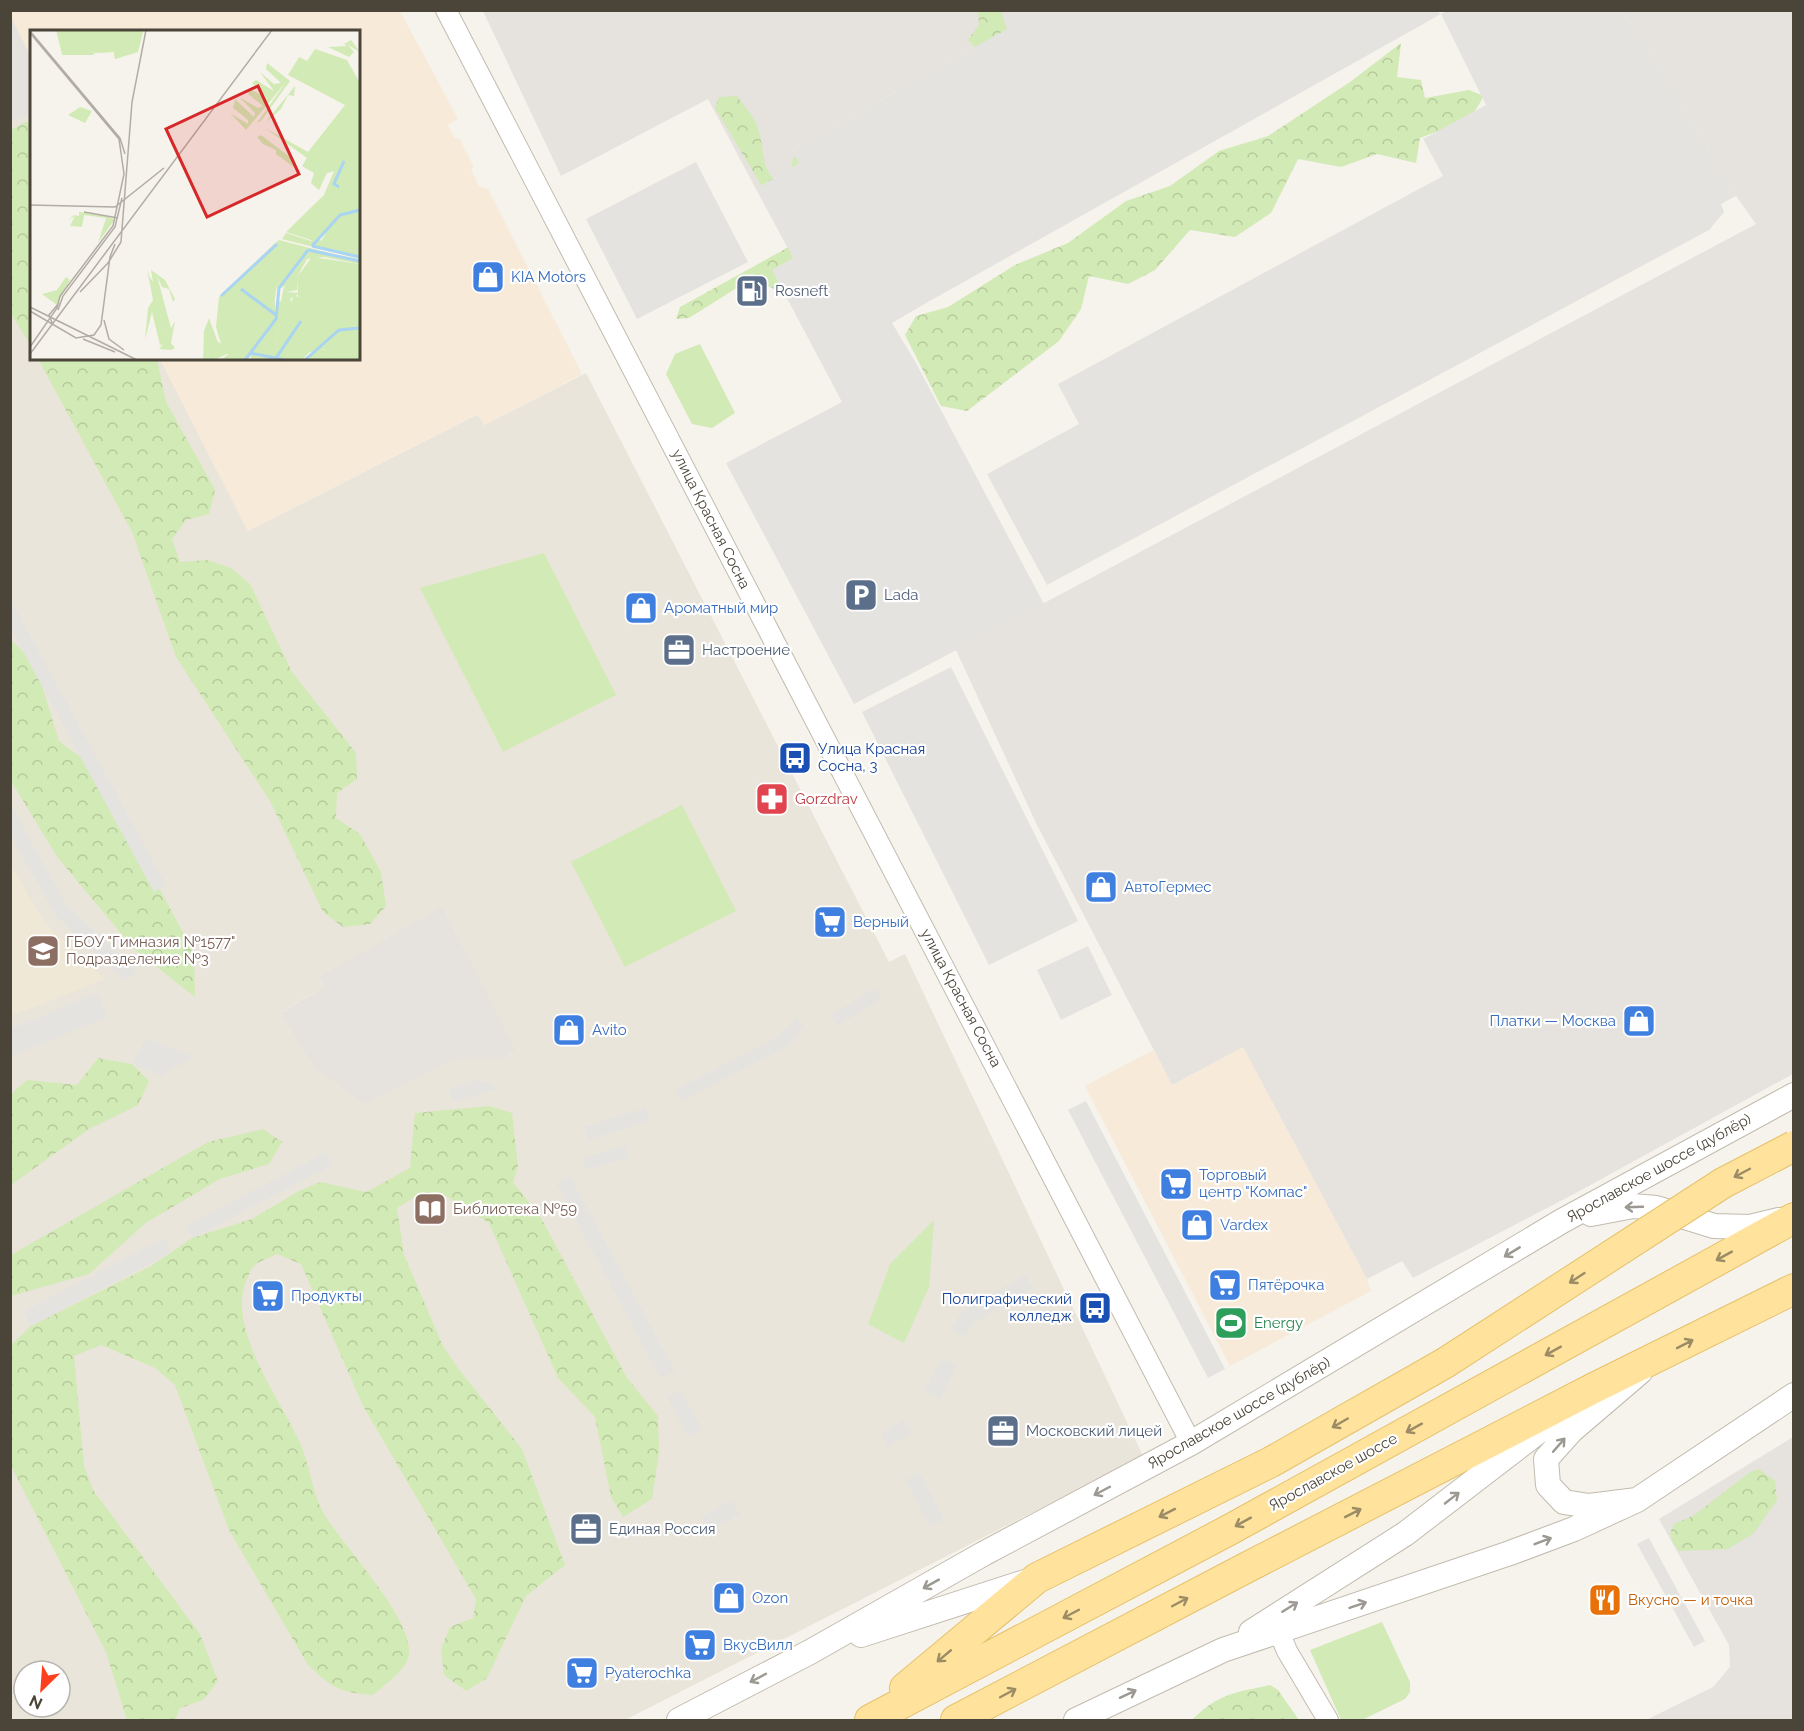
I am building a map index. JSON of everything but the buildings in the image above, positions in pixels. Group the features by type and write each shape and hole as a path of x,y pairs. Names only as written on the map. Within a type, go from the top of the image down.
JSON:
{"main road":[{"path":"866,1720 1037,1578 1271,1461 1445,1363 1723,1183 1794,1146"},
{"name":"Ярославское шоссе","path":"870,1720 1231,1529 1794,1217"},
{"path":"956,1720 1594,1388 1794,1289"}],"street":[{"name":"улица Красная Сосна","path":"446,10 1191,1443"},
{"name":"Ярославское шоссе (дублёр)","path":"680,1720 810,1652 983,1554 1191,1443 1562,1221 1794,1095"},
{"path":"1562,1221 1609,1209 1633,1206 1656,1208 1714,1226 1750,1227 1794,1217"},
{"path":"1637,1500 1589,1506 1564,1502 1548,1485 1546,1459 1571,1431 1653,1360"},
{"path":"1076,1720 1223,1650 1405,1534 1594,1388"},
{"path":"1223,1650 1510,1553 1574,1529 1637,1500 1794,1395"},
{"path":"810,1652 1037,1578"},
{"path":"1279,1632 1287,1651 1328,1720"}],"shaded area":[{"path":"11,10 400,11 458,119 448,125 455,139 459,138 474,167 471,169 479,186 488,189 582,374 484,425 477,414 248,531 161,360 360,360 360,30 30,30 30,57 11,17"},
{"path":"1001,10 1007,29 792,150 799,163 756,189 708,99 561,176 483,11"},
{"path":"1448,10 1621,11 1648,46 1736,196 1721,204 1724,212 1709,230 1047,585 987,474 1079,424 1058,384 1443,176 1423,139 1486,105 1441,14"},
{"path":"1001,11 1437,11 1441,14 892,323 916,363 1044,604 854,704 726,463 842,402 772,270 793,258 756,189 799,163 792,150 1007,29"},
{"path":"1621,11 1793,11 1793,1074 1574,1194 1413,1278 1402,1261 1367,1279 1243,1047 1172,1085 1036,823 956,650 1756,224 1736,196 1648,46"},
{"path":"11,17 30,55 30,114 11,121"},
{"path":"30,114 30,360 161,360 248,531 478,414 484,425 586,373 889,962 905,954 1143,1456 625,1720 11,1720 10,121","holes":["319,977 499,1059 452,1059 282,1012 324,987"]},
{"path":"696,162 748,262 637,319 586,219"},
{"path":"13,604 166,885 154,892 11,629 11,605"},
{"path":"951,667 1078,921 989,965 862,712"},
{"path":"11,805 67,906 138,971 125,981 56,916 11,836"},
{"name":"ГБОУ \"Гимназия №1577\" Подразделение №3","path":"10,864 45,923 105,979 11,1016"},
{"path":"442,907 515,1050 499,1059 452,1059 365,1104 315,1068 281,1013 324,987 319,977"},
{"path":"1088,946 1112,995 1061,1020 1037,970"},
{"path":"876,988 882,999 837,1026 830,1015"},
{"path":"97,993 108,1017 11,1056 11,1029"},
{"path":"797,1017 804,1026 785,1048 681,1101 675,1090 776,1038"},
{"path":"146,1038 193,1057 161,1076 132,1064"},
{"path":"1243,1047 1367,1279 1371,1291 1230,1366 1085,1086 1153,1050 1172,1085"},
{"path":"475,1080 490,1083 497,1089 453,1102 448,1089"},
{"path":"1086,1101 1225,1369 1208,1378 1068,1110"},
{"path":"645,1108 650,1121 588,1140 584,1127"},
{"path":"625,1145 628,1158 585,1170 582,1158"},
{"path":"326,1152 333,1165 192,1238 186,1226"},
{"path":"570,1176 675,1371 661,1379 556,1183"},
{"path":"164,1238 172,1252 31,1326 23,1312"},
{"path":"1025,1275 1033,1288 974,1323 964,1337 950,1329 963,1311"},
{"path":"942,1358 957,1366 940,1399 924,1391"},
{"path":"681,1390 702,1429 688,1436 667,1397"},
{"path":"904,1420 912,1433 888,1447 881,1433"},
{"path":"1793,1437 1793,1720 1646,1720 1713,1687 1730,1667 1729,1645 1659,1519"},
{"path":"919,1472 944,1519 930,1526 905,1480"},
{"path":"732,1500 740,1514 709,1531 701,1517"},
{"path":"1649,1538 1705,1641 1694,1647 1637,1544"}],"green space":[{"path":"978,11 1017,11 1015,42 979,52 968,40 979,25"},
{"path":"1401,43 1397,77 1421,80 1425,98 1469,90 1484,96 1470,119 1420,138 1416,163 1377,154 1341,167 1298,159 1271,213 1235,237 1190,230 1155,270 1128,284 1089,276 1081,309 1059,341 967,411 941,406 905,335 916,316 948,307 1015,265 1068,243 1126,201 1170,186 1219,151 1268,136 1350,82"},
{"path":"737,96 755,122 768,171 779,182 788,187 793,158 810,143 796,289 784,293 751,279 689,318 676,319 680,307 796,243 715,108 719,97"},
{"path":"25,122 30,123 30,344 11,314 11,130"},
{"path":"700,344 735,413 712,428 692,424 666,374 675,354"},
{"path":"39,360 157,360 166,402 215,490 209,514 186,520 172,539 180,562 207,560 231,568 250,584 292,672 356,753 357,779 337,793 336,818 360,834 381,872 386,906 370,924 343,927 323,912 270,801 176,657 132,532"},
{"path":"544,553 616,695 503,752 420,588"},
{"path":"11,640 35,663 59,741 94,767 194,953 195,997 134,949 58,858 11,781"},
{"path":"682,805 736,911 625,967 571,862"},
{"path":"98,1058 132,1064 149,1081 138,1105 89,1129 11,1185 11,1094 27,1080 77,1085"},
{"path":"489,1106 512,1113 518,1166 513,1182 541,1218 627,1378 658,1416 659,1452 652,1499 623,1517 611,1497 595,1417 558,1378 489,1223 446,1196 427,1199 417,1196 397,1208 404,1255 443,1346 522,1449 565,1565 526,1596 487,1678 466,1691 444,1675 441,1649 450,1627 473,1618 476,1599 363,1406 301,1264 277,1254 255,1265 247,1279 242,1298 243,1319 249,1341 300,1443 323,1512 391,1606 409,1644 408,1659 398,1674 373,1695 352,1693 337,1688 308,1665 229,1530 175,1385 155,1368 101,1345 74,1356 84,1466 93,1490 200,1634 218,1681 203,1700 180,1708 175,1720 127,1720 106,1652 11,1466 11,1345 31,1326 151,1266 192,1238 252,1219 297,1192 320,1182 366,1192 410,1168 415,1113"},
{"path":"263,1129 282,1142 269,1164 220,1179 147,1222 89,1274 11,1296 11,1255 208,1142"},
{"path":"934,1220 929,1287 904,1343 868,1324 890,1264"},
{"path":"1759,1469 1775,1481 1777,1500 1754,1533 1728,1549 1679,1551 1670,1533 1674,1524 1693,1516 1750,1472"},
{"path":"1382,1622 1410,1682 1410,1692 1405,1699 1362,1720 1341,1720 1310,1650"},
{"path":"1270,1685 1278,1690 1299,1720 1192,1720 1219,1699 1237,1692"}],"place":[{"name":"KIA Motors","path":"488,277"},
{"name":"Rosneft","path":"752,291"},
{"name":"Lada","path":"861,595"},
{"name":"Ароматный мир","path":"641,608"},
{"name":"Настроение","path":"679,650"},
{"name":"Улица Красная Сосна, 3","path":"795,758"},
{"name":"Gorzdrav","path":"772,799"},
{"name":"АвтоГермес","path":"1101,887"},
{"name":"Верный","path":"830,922"},
{"name":"ГБОУ \"Гимназия №1577\" Подразделение №3","path":"43,951"},
{"name":"Платки — Москва","path":"1639,1021"},
{"name":"Avito","path":"569,1030"},
{"name":"Торговый центр \"Компас\"","path":"1176,1184"},
{"name":"Библиотека №59","path":"430,1209"},
{"name":"Vardex","path":"1197,1225"},
{"name":"Пятёрочка","path":"1225,1285"},
{"name":"Продукты","path":"268,1296"},
{"name":"Полиграфический колледж","path":"1095,1308"},
{"name":"Energy","path":"1231,1323"},
{"name":"Московский лицей","path":"1003,1431"},
{"name":"Единая Россия","path":"586,1529"},
{"name":"Ozon","path":"729,1598"},
{"name":"Вкусно — и точка","path":"1605,1600"},
{"name":"ВкусВилл","path":"700,1645"},
{"name":"Pyaterochka","path":"582,1673"}]}
